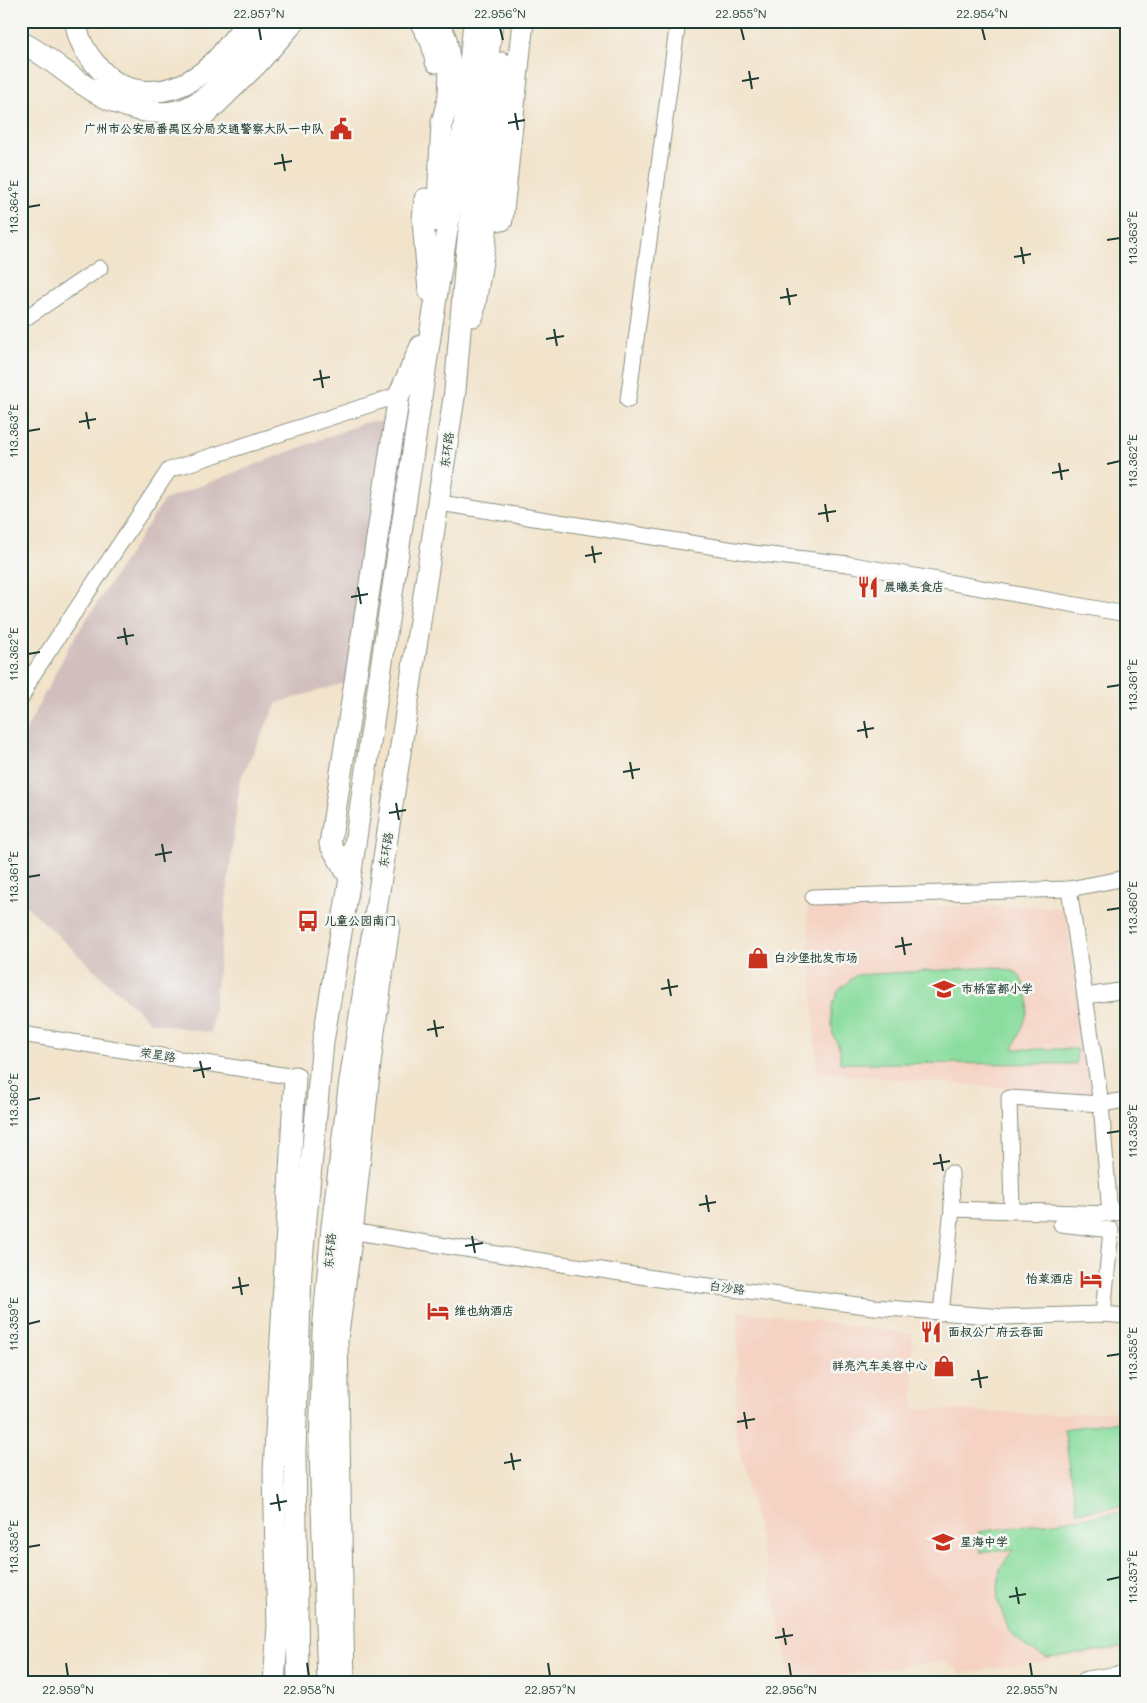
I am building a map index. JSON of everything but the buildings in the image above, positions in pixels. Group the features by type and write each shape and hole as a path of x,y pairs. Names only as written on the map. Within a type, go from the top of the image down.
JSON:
{"main road":[{"path":"76,21 76,29 86,53 105,75 122,87 140,92 163,92 181,86 210,66 248,21"},
{"path":"148,111 166,112 184,109 209,94 274,21"},
{"path":"21,42 44,54 96,93 119,104 148,111 175,121 206,114 256,65 295,21"},
{"path":"420,21 432,44 436,65 437,94 423,220 432,323"},
{"path":"350,878 330,844 399,395 432,323 442,123 449,96 450,65 446,39 438,21"},
{"path":"298,1682 295,1452 302,1270 319,1082 331,990 350,878 432,323 464,126 474,21"},
{"name":"东环路","path":"342,1230 349,1088 447,504 454,486 447,448 455,391 466,258 492,21"},
{"path":"455,391 479,286 485,243 506,21"},
{"path":"469,329 487,296 498,249 523,21"},
{"path":"340,1681 337,1340 342,1230 372,1046 447,504"},
{"path":"331,990 363,998"},
{"path":"295,1077 349,1088 372,1046"},
{"path":"295,1077 314,1138"},
{"path":"274,1682 278,1634 274,1470 295,1077"},
{"path":"278,1634 297,1546"},
{"path":"1087,1682 1126,1676"}],"street":[{"path":"628,400 678,21"},
{"path":"21,321 100,268"},
{"path":"21,699 32,676 169,470 399,395"},
{"path":"447,504 753,553 848,564 1126,614"},
{"path":"813,897 1069,889 1125,880"},
{"path":"1069,889 1101,1104 1110,1214"},
{"path":"1086,996 1126,990"},
{"name":"荣星路","path":"21,1034 295,1077"},
{"path":"1012,1210 1009,1098 1101,1104 1126,1100"},
{"path":"941,1313 952,1208 951,1173"},
{"path":"952,1208 1110,1214 1126,1211"},
{"path":"1061,1224 1111,1230 1102,1314"},
{"name":"白沙路","path":"342,1230 560,1264 855,1305 1003,1317 1102,1314 1126,1316"}],"shaded area":[{"path":"366,422 384,422 348,682 277,703 240,780 211,1033 150,1022 21,901 21,739 70,645 164,500"},
{"name":"市桥富都小学","path":"807,905 1065,907 1091,1096 817,1072"},
{"name":"星海中学","path":"738,1311 912,1334 914,1408 1047,1415 1126,1411 1126,1651 961,1673 944,1661 842,1675 839,1682 793,1682 735,1433"}],"green space":[{"path":"996,967 1017,972 1027,994 1028,1003 1025,1020 1013,1049 1077,1049 1076,1064 840,1063 840,1049 833,1035 832,1007 838,991 856,975"},
{"path":"1126,1420 1126,1506 1077,1512 1064,1429"},
{"path":"1126,1512 1126,1647 1048,1658 1027,1648 1009,1631 997,1599 1000,1569 1013,1549 981,1553 978,1532"}],"place":[{"name":"广州市公安局番禺区分局交通警察大队一中队","path":"341,129"},
{"name":"晨曦美食店","path":"868,587"},
{"name":"儿童公园南门","path":"308,921"},
{"name":"白沙堡批发市场","path":"758,958"},
{"name":"市桥富都小学","path":"944,989"},
{"name":"怡莱酒店","path":"1091,1279"},
{"name":"维也纳酒店","path":"438,1311"},
{"name":"面叔公广府云吞面","path":"931,1332"},
{"name":"祥亮汽车美容中心","path":"944,1366"},
{"name":"星海中学","path":"943,1542"}]}
